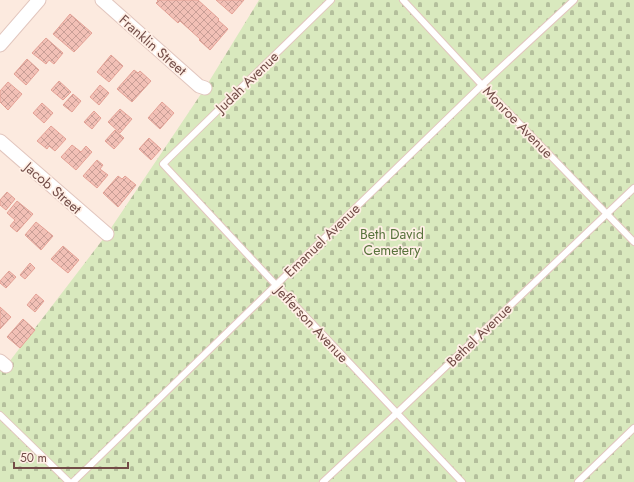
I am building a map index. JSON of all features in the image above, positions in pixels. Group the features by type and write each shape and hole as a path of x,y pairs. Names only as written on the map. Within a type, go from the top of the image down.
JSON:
{"street":[{"path":"0,45 40,0"},
{"name":"Franklin Street","path":"102,0 199,86 205,88"},
{"name":"Jacob Street","path":"0,141 107,234"}],"lane":[{"name":"Judah Avenue","path":"163,164 331,0"},
{"name":"Monroe Avenue","path":"403,0 482,85 634,242"},
{"name":"Emanuel Avenue","path":"73,482 482,85 574,0"},
{"name":"Jefferson Avenue","path":"163,164 276,286 462,482"},
{"name":"Bethel Avenue","path":"323,482 634,188"},
{"path":"0,415 69,482"},
{"path":"578,482 634,428"}],"green space":[{"name":"Beth David Cemetery","path":"259,0 634,0 634,482 0,482 0,370 6,366 107,234 205,88"}],"building":[{"path":"157,0 198,0 228,29 210,50 180,21 178,23 156,3 158,1"},
{"path":"216,0 244,0 232,14"},
{"path":"70,14 92,33 74,52 53,34"},
{"path":"46,38 63,53 54,64 49,60 46,64 32,53"},
{"path":"111,55 123,66 109,82 97,72"},
{"path":"27,59 39,70 26,85 14,74"},
{"path":"134,70 138,73 140,71 151,81 132,102 117,89"},
{"path":"59,81 71,92 63,100 51,90"},
{"path":"8,82 22,94 8,110 0,102 0,91"},
{"path":"100,85 109,93 99,105 90,97"},
{"path":"73,94 81,101 72,112 63,105"},
{"path":"162,102 174,113 160,129 148,118"},
{"path":"42,103 53,113 44,123 33,113"},
{"path":"120,109 132,119 120,133 108,122"},
{"path":"94,111 101,118 92,129 84,122"},
{"path":"51,126 66,139 55,151 49,146 47,149 37,141"},
{"path":"115,130 124,138 114,149 105,141"},
{"path":"149,138 161,149 151,160 139,149"},
{"path":"72,145 81,152 86,146 92,152 76,170 61,157"},
{"path":"97,160 103,165 100,169 108,175 97,188 83,176"},
{"path":"118,176 122,179 125,176 136,185 118,207 103,193"},
{"path":"7,192 15,199 6,210 0,205 0,200"},
{"path":"17,201 33,214 17,232 10,226 15,220 7,213"},
{"path":"36,222 53,236 41,250 25,235"},
{"path":"63,246 79,260 68,273 51,259"},
{"path":"30,263 35,268 25,279 20,275"},
{"path":"9,271 16,277 6,288 0,283 0,281"},
{"path":"36,294 44,301 35,312 27,305"},
{"path":"0,307 11,317 0,329"},
{"path":"23,319 35,330 20,348 7,337"}]}
